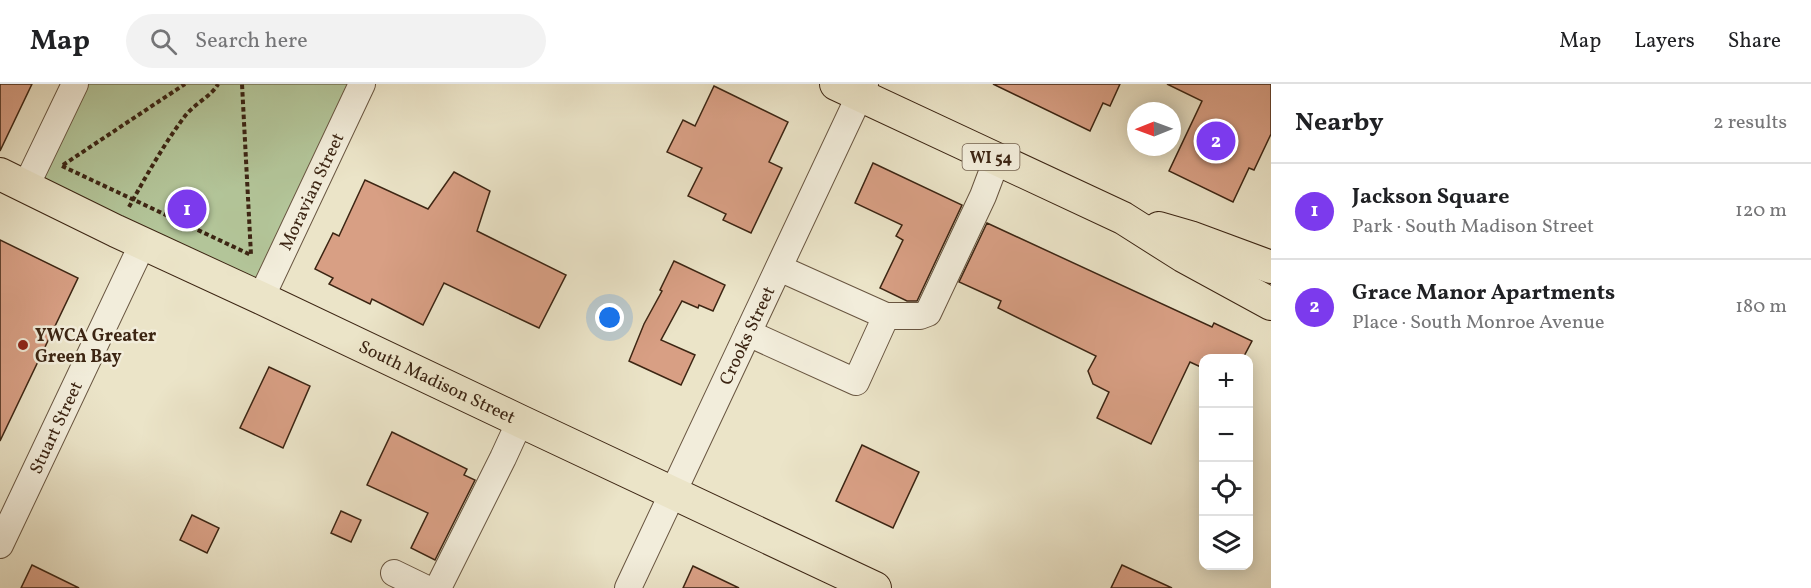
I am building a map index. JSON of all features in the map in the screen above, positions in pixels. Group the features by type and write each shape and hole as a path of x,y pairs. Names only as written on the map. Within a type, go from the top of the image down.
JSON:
{"main road":[{"name":"WI 54","path":"854,88 1123,218 1183,256 1271,304"},
{"name":"South Madison Street","path":"13,180 129,237 875,588"},
{"name":"WI 54","path":"1123,218 1190,237 1271,267"}],"street":[{"path":"13,180 75,84"},
{"name":"Moravian Street","path":"261,298 363,84"},
{"name":"Crooks Street","path":"628,588 779,268 854,88"},
{"path":"779,268 886,316 928,314 983,196 997,159"},
{"name":"Stuart Street","path":"0,545 127,280 129,237"},
{"path":"748,333 856,382 886,316"},
{"path":"438,588 520,421"},
{"path":"394,573 425,588"}],"path":[{"path":"185,84 62,166 251,255 242,84"},
{"path":"129,237 133,199 153,164 185,116 195,104 215,90 218,84"}],"green space":[{"path":"75,84 362,84 261,298 26,186"}],"building":[{"path":"0,84 32,84 0,151"},
{"path":"993,84 1120,84 1110,106 1103,103 1090,131"},
{"path":"1167,84 1271,84 1271,134 1254,170 1249,168 1233,202 1169,171 1176,156 1181,156 1181,146 1202,101"},
{"path":"714,86 788,122 769,162 782,168 751,233 723,220 726,214 688,196 702,168 667,152 683,120 695,126"},
{"path":"873,163 962,205 917,301 907,301 880,288 903,240 896,236 902,225 855,203"},
{"path":"454,172 490,191 477,231 566,275 539,328 444,283 423,325 372,299 370,304 329,284 333,278 315,269 333,233 339,236 365,180 428,209"},
{"path":"987,223 1212,327 1214,323 1252,341 1245,354 1199,354 1199,366 1190,362 1151,444 1097,418 1109,392 1093,384 1088,371 1096,356 998,308 1001,301 959,282"},
{"name":"YWCA Greater Green Bay","path":"0,240 78,278 0,441"},
{"path":"674,261 725,285 713,311 682,301 661,340 695,355 681,385 629,361"},
{"path":"269,367 310,386 283,448 240,428"},
{"path":"392,432 467,469 464,475 475,480 435,560 411,548 428,513 367,485"},
{"path":"862,445 919,472 893,528 836,501"},
{"path":"341,511 361,520 351,542 331,533"},
{"path":"192,515 219,528 207,553 180,540"},
{"path":"32,565 79,588 21,588"},
{"path":"1122,565 1172,588 1111,588"},
{"path":"693,566 739,588 683,588"}],"place":[{"name":"Grace Manor Apartments","path":"1216,141"},
{"name":"Jackson Square","path":"187,209"},
{"name":"YWCA Greater Green Bay","path":"23,345"}]}
